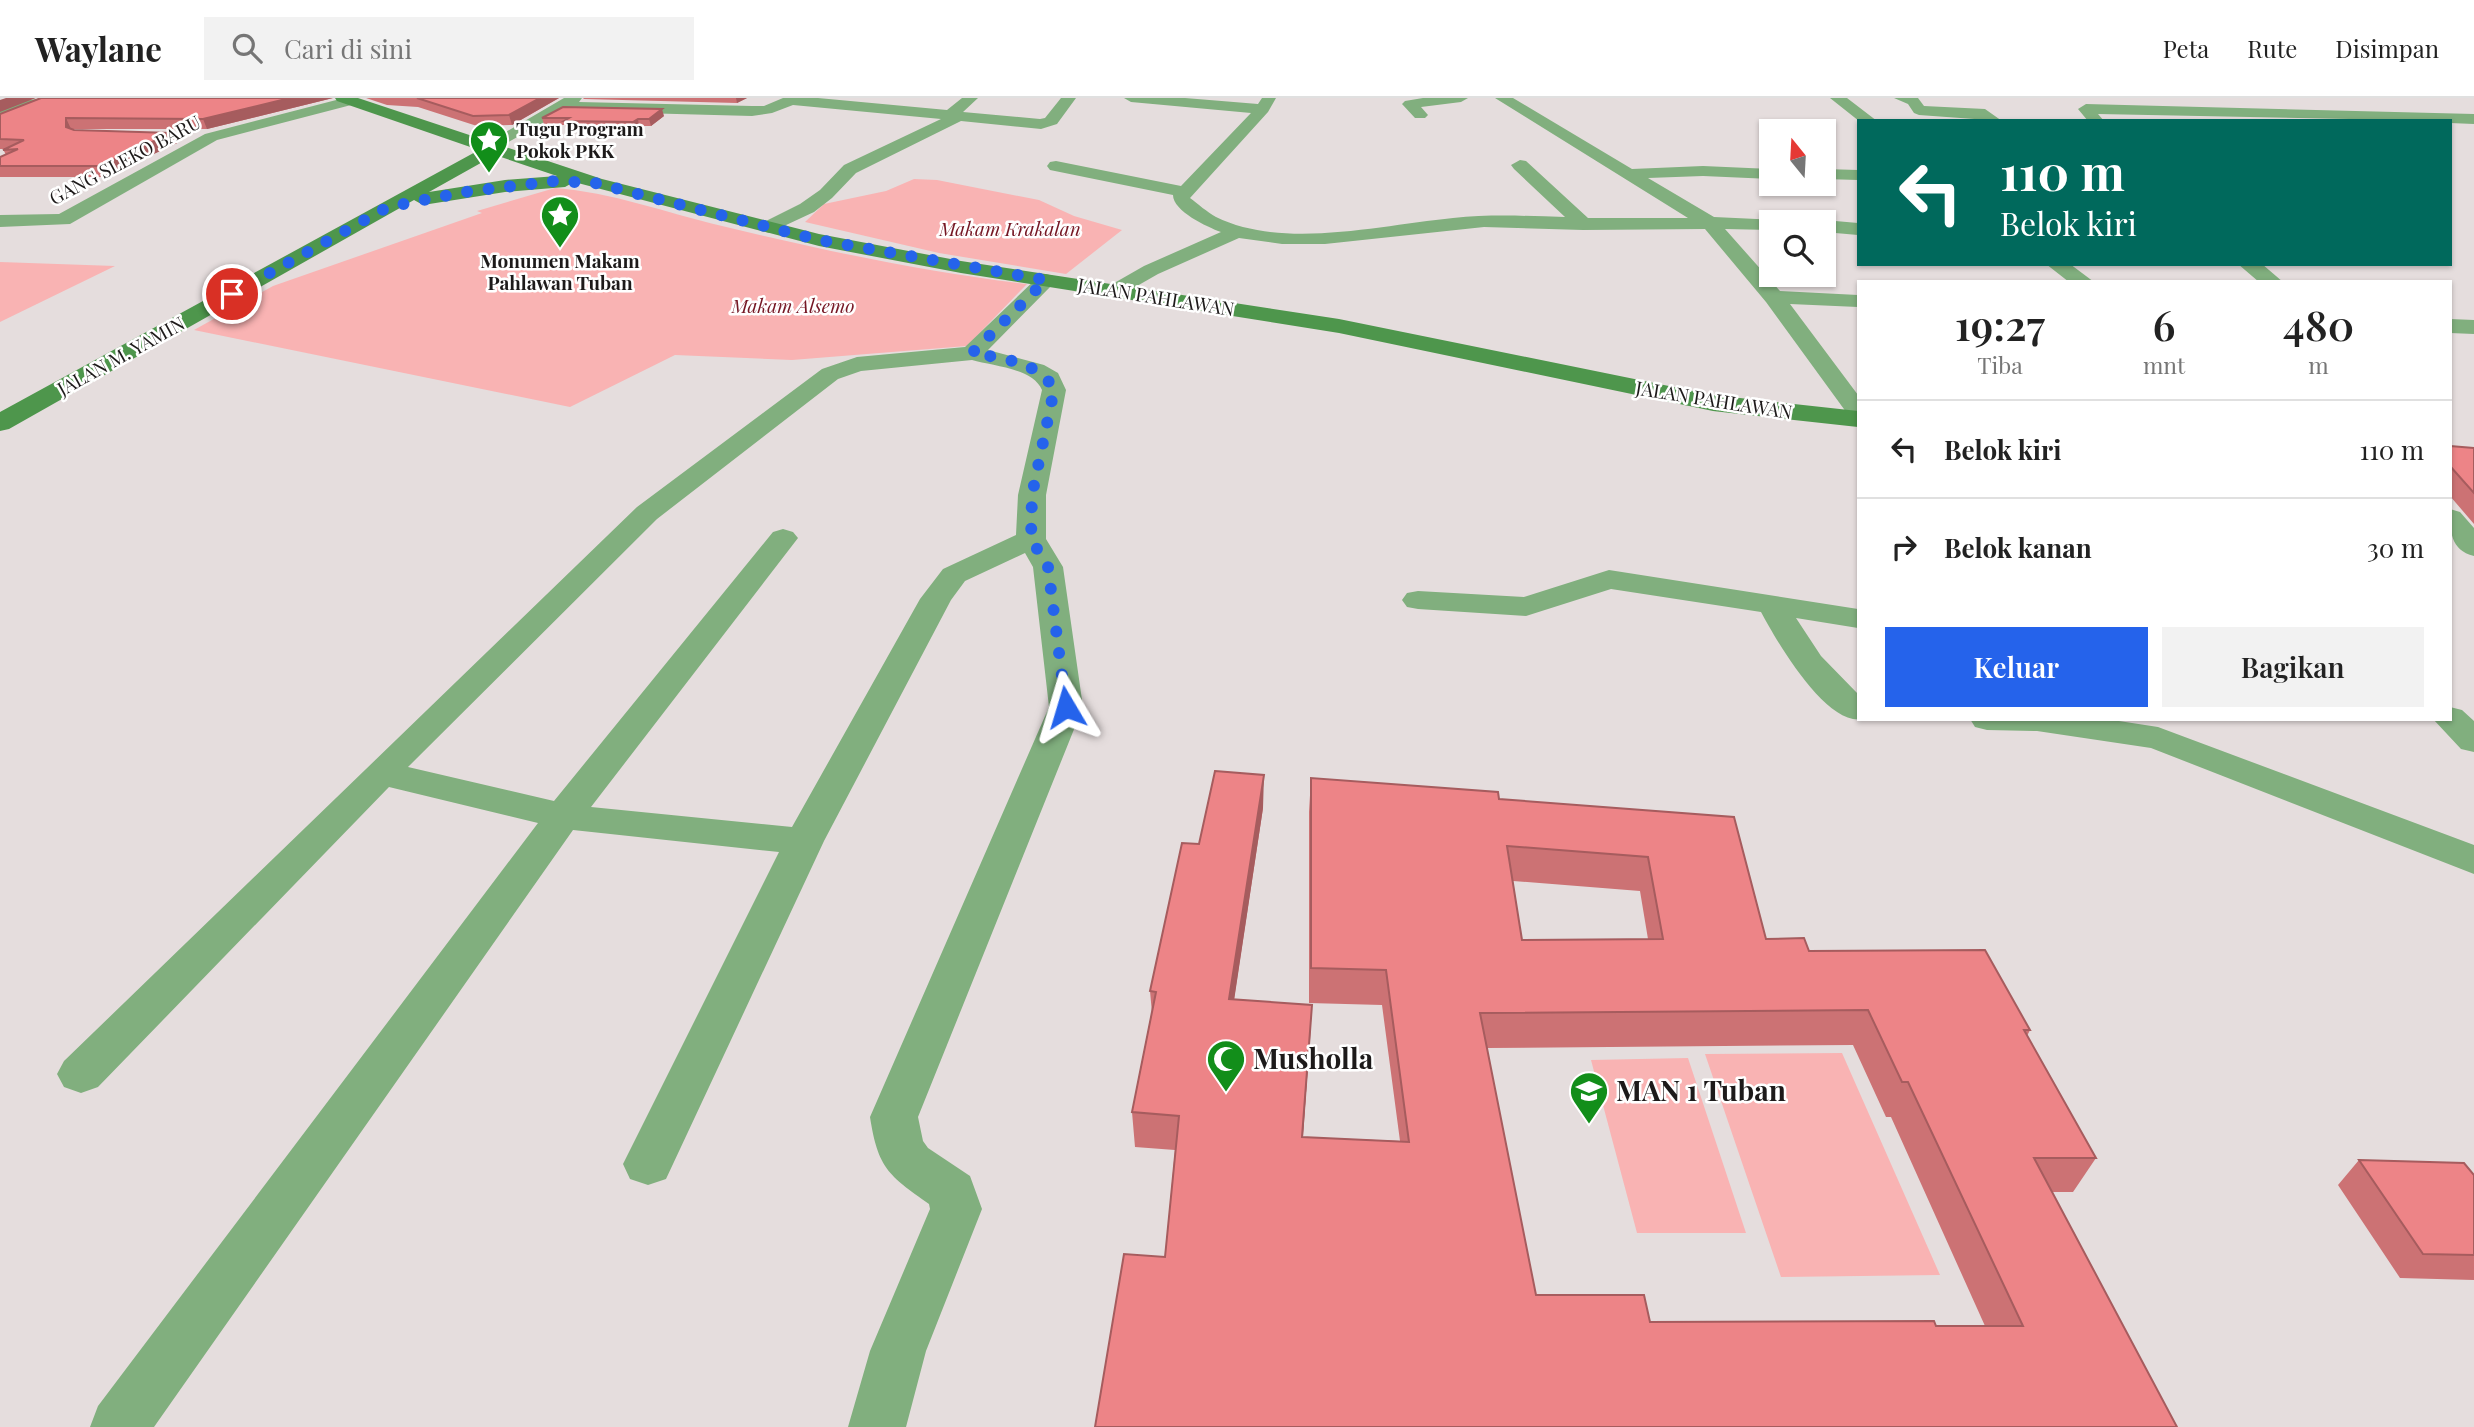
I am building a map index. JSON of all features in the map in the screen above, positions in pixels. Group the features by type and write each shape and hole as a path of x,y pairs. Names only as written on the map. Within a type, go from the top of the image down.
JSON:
{"main road":[{"name":"JALAN PAHLAWAN","path":"346,99 595,183 865,250 1363,331 1713,403 1857,419"},
{"name":"JALAN M. YAMIN","path":"0,423 491,148"},
{"name":"JALAN M. YAMIN","path":"388,207 505,186 555,181 595,183"}],"street":[{"path":"491,148 575,98"},
{"path":"769,227 807,208 826,194 850,169 955,115 971,98"},
{"path":"560,106 759,111 793,99 1045,123 1051,121 1069,98"},
{"path":"1131,98 1266,104"},
{"path":"1420,115 1410,104 1461,98"},
{"path":"1502,98 1710,223 1774,297 1857,410"},
{"path":"1837,98 1866,119"},
{"path":"1900,98 1910,99 1919,110 1985,114 1991,119"},
{"name":"GANG SLEKO BARU","path":"0,221 63,220 211,137 346,99"},
{"path":"0,110 52,100"},
{"path":"0,120 52,100"},
{"path":"1266,104 1185,192 1181,200 1205,221 1238,231 1334,239 1482,221 1759,224"},
{"path":"2087,109 2439,119"},
{"path":"2452,119 2474,120"},
{"path":"178,136 211,137"},
{"path":"1520,165 1583,224"},
{"path":"1056,166 1185,192"},
{"path":"1631,174 1723,171 1759,173"},
{"path":"1723,171 1746,187"},
{"path":"1836,174 1857,175"},
{"path":"1836,227 1857,229"},
{"path":"1116,290 1151,270 1238,231"},
{"path":"2059,266 2081,280"},
{"path":"2251,266 2270,280"},
{"path":"972,353 1046,280"},
{"path":"1774,297 1857,301"},
{"path":"2452,326 2474,327"},
{"path":"81,1074 647,513 830,374 857,364 972,353 1036,370 1049,378 1054,390 1032,495 1031,539 1048,567 1066,707 894,1117 899,1147 910,1163 952,1192 956,1209 898,1351 877,1427"},
{"path":"2452,520 2474,547"},
{"path":"119,1427 564,816 783,538"},
{"path":"649,1164 804,841 936,599 954,575 1031,539"},
{"path":"1418,600 1526,607 1609,579 1857,618"},
{"path":"1773,605 1796,644 1817,672 1857,709"},
{"path":"2452,720 2474,741"},
{"path":"2038,721 2158,738 2474,860"},
{"path":"381,774 564,816 722,835 804,841"}],"green space":[{"name":"Makam Krakalan","path":"914,179 937,180 1039,200 1074,216 1122,230 1066,274 939,253 805,222 824,204 886,191"},
{"name":"Makam Alsemo","path":"555,188 618,198 722,226 873,260 1027,284 967,346 792,360 675,355 570,407 194,330 273,286 482,213 477,211"},
{"path":"0,262 115,266 0,322"},
{"path":"1842,1053 1940,1275 1781,1277 1705,1054"},
{"path":"1688,1058 1746,1233 1637,1233 1591,1060"}],"building":[{"path":"41,98 290,98 203,119 66,118 66,127 74,130 172,133 99,166 0,166 0,157 18,149 3,150 24,140 0,139 0,114"},
{"path":"417,98 540,98 509,115 473,116"},
{"path":"563,107 662,109 649,119 633,122 542,118"},
{"path":"2452,446 2474,448 2474,493 2452,468"},
{"name":"MAN 1 Tuban","path":"1215,771 1264,775 1229,999 1312,1005 1302,1137 1409,1142 1386,970 1311,968 1311,778 1498,792 1499,799 1734,817 1766,939 1804,938 1809,951 1985,950 2030,1030 2024,1030 2096,1158 2034,1158 2177,1427 1095,1427 1124,1254 1165,1257 1179,1116 1132,1112 1156,992 1150,991 1182,843 1199,844","holes":["1507,846 1648,857 1663,939 1522,940","1868,1010 1902,1082 1908,1082 2023,1326 1936,1326 1934,1321 1650,1322 1644,1295 1536,1295 1480,1013"]},
{"path":"2359,1160 2464,1163 2474,1175 2474,1255 2423,1254"}],"place":[{"name":"Tugu Program Pokok PKK","path":"489,174"},
{"name":"Monumen Makam Pahlawan Tuban","path":"560,249"},
{"name":"Musholla","path":"1226,1093"},
{"name":"MAN 1 Tuban","path":"1589,1125"}],"route":[{"path":"232,294 388,207 465,192 555,181 595,183 865,250 1046,280 972,353 1036,370 1049,378 1054,390 1032,495 1031,539 1048,567 1066,707"}]}
